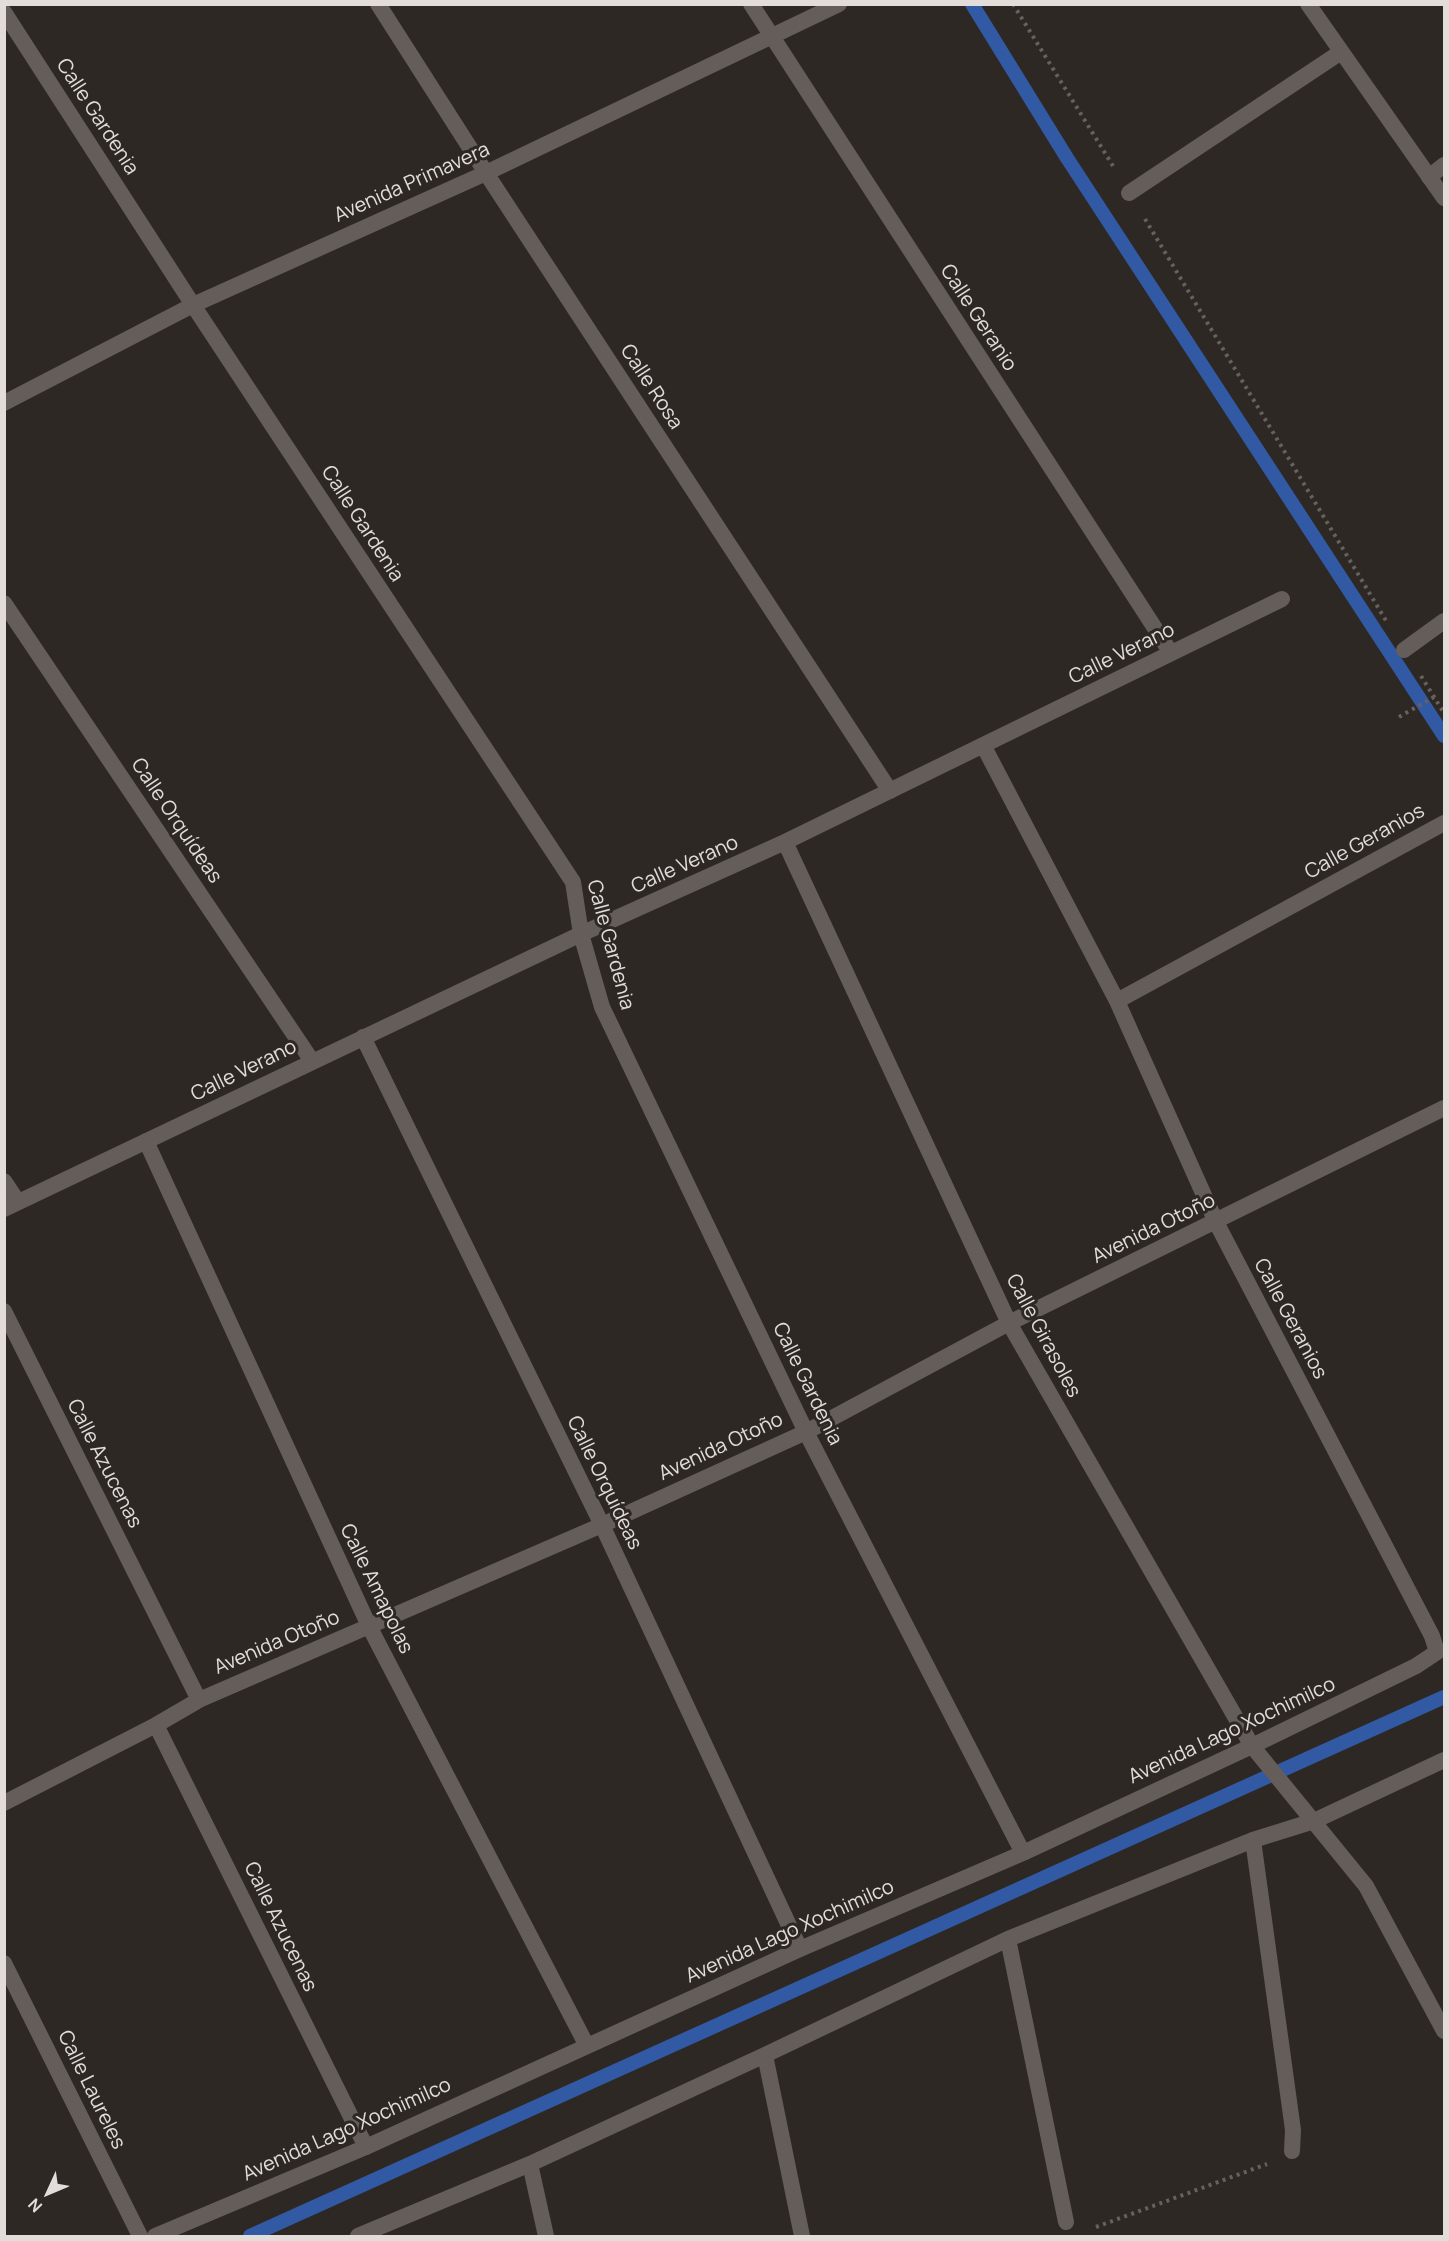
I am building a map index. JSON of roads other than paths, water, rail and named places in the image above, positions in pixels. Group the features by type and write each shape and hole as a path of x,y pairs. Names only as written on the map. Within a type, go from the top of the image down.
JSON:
{"street":[{"name":"Calle Rosa","path":"378,4 890,791"},
{"name":"Calle Geranio","path":"751,4 1171,653"},
{"name":"Avenida Primavera","path":"4,403 193,305 486,173 839,4"},
{"path":"1308,4 1444,198"},
{"name":"Calle Gardenia","path":"4,12 193,305 573,882 581,934 602,1007 806,1432 1023,1853"},
{"path":"1129,193 1341,52"},
{"path":"1429,177 1444,165"},
{"name":"Calle Verano","path":"11,1206 581,934 785,842 1282,599"},
{"name":"Calle Orquídeas","path":"4,603 312,1061"},
{"path":"1404,650 1444,621"},
{"name":"Calle Geranios","path":"983,745 1117,1001 1216,1222 1432,1636 1437,1652"},
{"name":"Calle Geranios","path":"1117,1001 1444,823"},
{"name":"Calle Girasoles","path":"785,842 1009,1323 1252,1746 1366,1886 1444,2031"},
{"name":"Calle Orquídeas","path":"363,1037 602,1525 800,1949"},
{"name":"Avenida Otoño","path":"4,1803 156,1725 199,1700 602,1525 806,1432 1009,1323 1444,1108"},
{"name":"Calle Amapolas","path":"146,1141 369,1626 587,2046"},
{"path":"4,1181 11,1206"},
{"name":"Calle Azucenas","path":"4,1311 199,1700"},
{"name":"Avenida Lago Xochimilco","path":"155,2236 366,2147 800,1949 1023,1853 1252,1746 1416,1666 1437,1652"},
{"name":"Calle Azucenas","path":"156,1725 366,2147"},
{"path":"358,2236 377,2232 530,2164 1008,1939 1253,1839 1314,1821 1444,1760"},
{"path":"1253,1839 1293,2130 1292,2151"},
{"path":"1008,1939 1066,2222"},
{"name":"Calle Laureles","path":"4,1963 140,2236"},
{"path":"765,2055 802,2236"},
{"path":"530,2164 546,2236"}],"waterway":[{"path":"972,4 1067,158 1444,736"},
{"path":"250,2236 1444,1697"}]}
